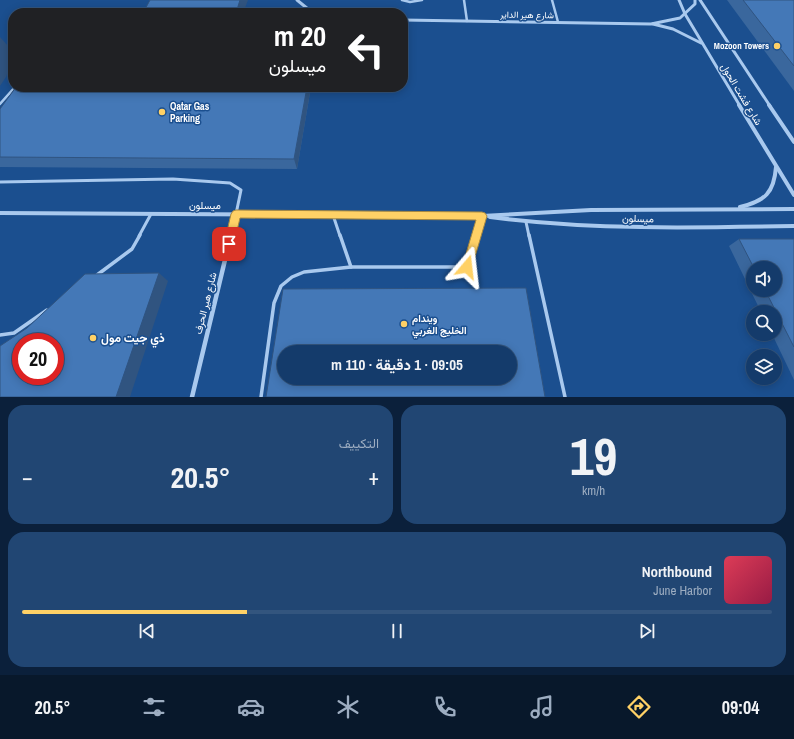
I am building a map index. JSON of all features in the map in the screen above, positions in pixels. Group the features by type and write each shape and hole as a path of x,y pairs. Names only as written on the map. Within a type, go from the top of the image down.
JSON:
{"street":[{"path":"297,0 307,8"},
{"name":"شارع فشت الحول","path":"679,0 685,14 702,43 794,195"},
{"path":"685,14 695,4 696,0"},
{"name":"شارع فشت الحول","path":"700,0 794,142"},
{"name":"شارع هير الداير","path":"408,20 651,24 674,20 685,14"},
{"name":"شارع هير الداير","path":"651,24 673,29 702,43"},
{"path":"733,209 753,204 767,195 775,182 776,166"},
{"name":"ميسلون","path":"0,213 482,216 591,210 794,210"},
{"name":"شارع هير الحرف","path":"192,397 236,214"},
{"name":"ميسلون","path":"482,216 526,222 682,228 794,226"}],"lane":[{"path":"402,0 410,2 422,0"},
{"path":"464,0 467,21"},
{"path":"552,0 558,22"},
{"path":"0,104 11,92"},
{"path":"0,182 173,179 230,183 241,190 236,214"},
{"path":"93,278 132,249 151,214"},
{"path":"333,215 351,267"},
{"path":"260,397 274,304 281,286 292,277 304,272 351,267 467,267 482,216"},
{"path":"526,222 565,397"},
{"path":"0,335 14,333 48,309"}],"building":[{"path":"150,0 240,0 238,8 146,8"},
{"path":"743,0 794,0 794,66"},
{"name":"Qatar Gas Parking","path":"12,92 306,92 294,159 0,157 0,109"},
{"path":"739,239 794,239 794,347 782,323 782,305 773,305 769,297 782,297 782,261 750,261"},
{"name":"ذي جيت مول","path":"159,273 116,397 0,397 0,346 12,338 12,385 64,385 64,333 20,333 27,328 85,274"},
{"name":"ويندام الخليج الغربي","path":"526,288 545,397 266,397 283,289"}],"place":[{"name":"Mozoon Towers","path":"777,46"},
{"name":"Qatar Gas Parking","path":"162,112"},
{"name":"ويندام الخليج الغربي","path":"404,324"},
{"name":"ذي جيت مول","path":"93,338"}],"route":[{"path":"229,244 236,214 482,216 467,267"}]}
